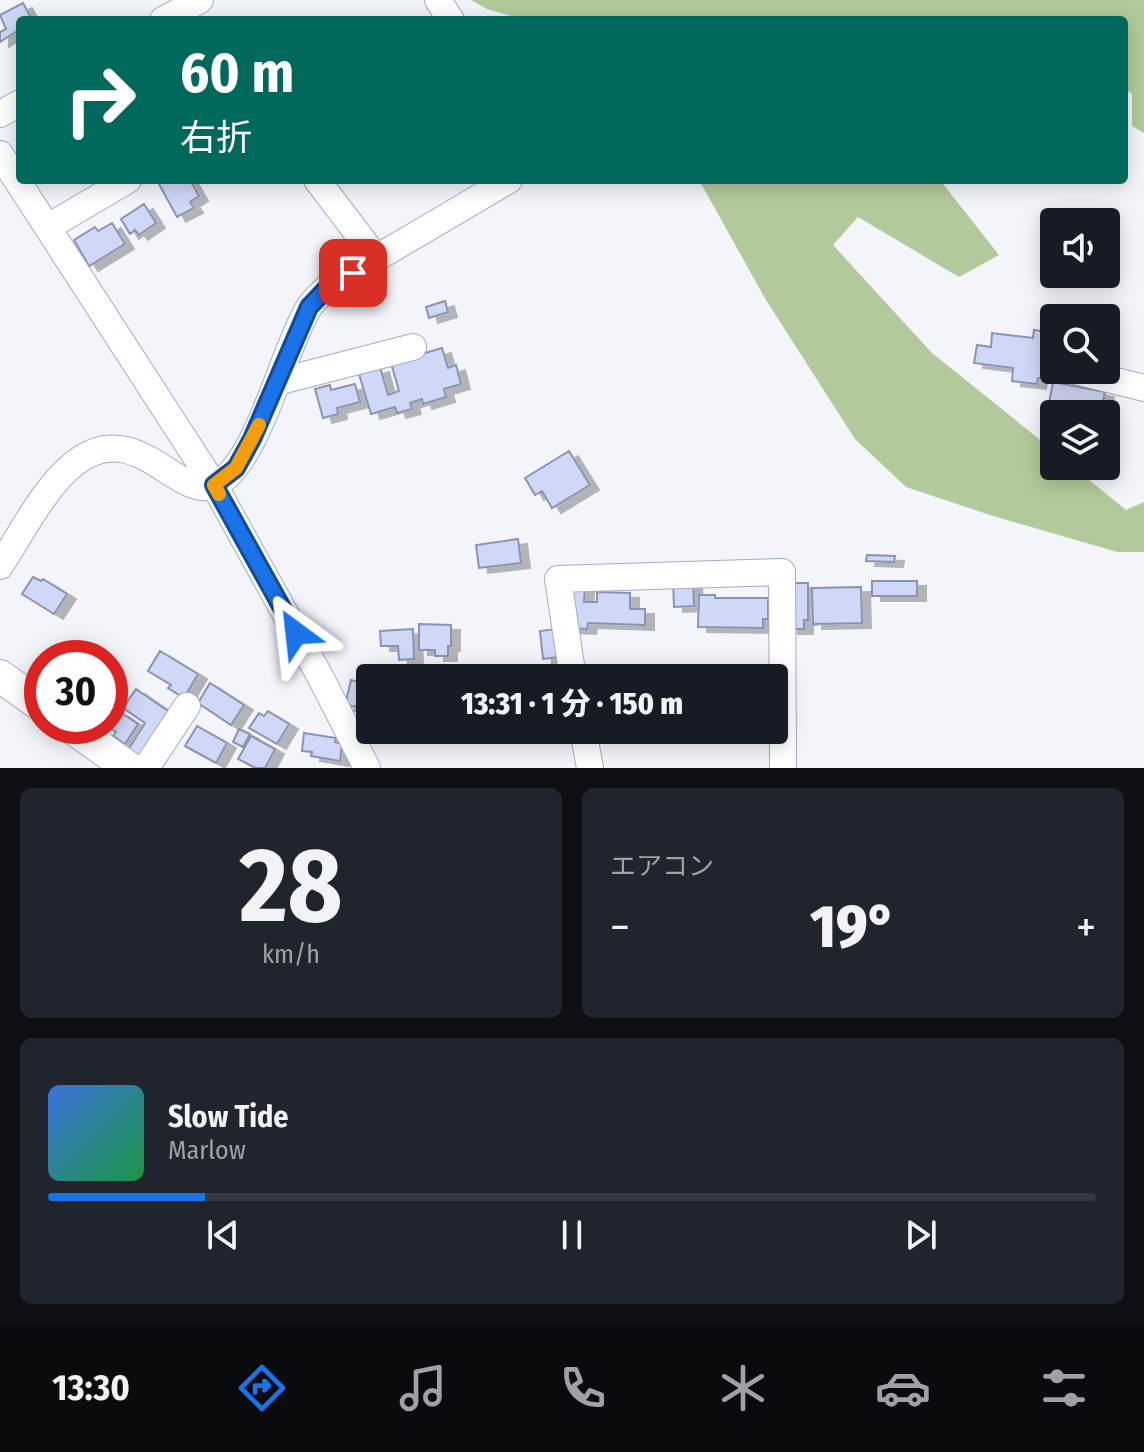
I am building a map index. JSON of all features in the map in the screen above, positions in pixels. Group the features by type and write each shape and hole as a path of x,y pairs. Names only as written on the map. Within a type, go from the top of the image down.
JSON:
{"main road":[{"path":"0,676 24,693"},
{"path":"95,744 129,768"}],"street":[{"path":"172,16 194,6"},
{"path":"0,154 16,178"},
{"path":"20,184 214,485 367,768"},
{"path":"48,227 121,184"},
{"path":"320,184 377,259"},
{"path":"0,566 59,478 76,462 94,452 123,449 139,453 186,482 214,485 236,468 252,439 309,307 329,286 502,184"},
{"path":"277,382 413,347"},
{"path":"1120,382 1144,388"},
{"path":"571,664 558,579 782,572 782,664"},
{"path":"146,768 187,706"},
{"path":"586,744 590,768"},
{"path":"783,744 783,768"}],"green space":[{"path":"471,0 1144,0 1144,133 1132,126 1132,94 1128,91 1128,16 511,16"},
{"path":"701,184 943,184 999,255 959,277 858,217 833,245 932,353 1040,440 1040,480 1089,480 1126,510 1144,502 1144,552 1117,552 906,487 855,439 766,300"}],"building":[{"path":"23,3 30,16 16,16 16,32 0,42 0,32 6,29 0,15"},
{"path":"159,184 192,184 199,196 190,202 194,208 177,217"},
{"path":"144,204 156,223 139,235 135,230 130,234 121,219"},
{"path":"112,223 125,244 89,266 74,240 95,227 98,231"},
{"path":"445,301 448,312 429,318 426,307"},
{"path":"1034,330 1040,331 1040,378 1037,384 1012,381 1013,368 974,363 977,345 991,347 992,333 1033,338"},
{"path":"442,348 448,368 456,365 461,384 444,389 446,397 423,404 422,399 410,403 412,409 397,413 395,407 371,414 359,374 380,367 388,395 399,391 391,363"},
{"path":"355,384 360,402 337,408 338,414 323,418 315,389 330,385 331,390"},
{"path":"1053,384 1105,392 1103,400 1050,400"},
{"path":"569,451 590,485 552,508 542,491 535,495 525,478"},
{"path":"518,539 521,563 479,568 476,545"},
{"path":"867,555 895,556 894,562 866,561"},
{"path":"33,577 43,579 67,594 54,614 22,594"},
{"path":"693,579 694,606 674,607 673,580"},
{"path":"872,581 917,581 917,596 872,596"},
{"path":"788,583 808,583 808,620 804,620 804,629 789,629"},
{"path":"569,586 585,587 584,602 597,602 597,592 630,593 630,609 645,609 645,625 588,623 587,629 568,628"},
{"path":"861,587 862,623 813,624 812,588"},
{"path":"699,595 768,598 768,619 763,619 763,628 698,627"},
{"path":"419,624 451,625 448,656 435,656 435,650 419,650"},
{"path":"413,629 414,659 399,660 398,646 381,646 380,631"},
{"path":"556,629 559,657 543,659 540,631"},
{"path":"160,651 198,674 184,698 168,688 171,685 148,671"},
{"path":"351,680 356,681 356,707 345,706"},
{"path":"210,683 244,705 231,725 198,703"},
{"path":"136,689 168,711 141,759 128,750 145,723 128,711 128,701"},
{"path":"268,711 289,724 277,744 249,728 259,713 264,716"},
{"path":"128,717 138,724 128,739"},
{"path":"197,726 227,743 216,763 185,746"},
{"path":"239,729 250,734 243,747 233,742"},
{"path":"304,733 336,738 335,742 342,744 340,761 311,756 312,752 302,751"},
{"path":"251,736 275,749 265,768 256,768 238,759"}],"slow traffic":[{"path":"219,494 214,485 236,468 259,425"}],"route":[{"path":"296,633 214,485 236,468 252,439 309,307 329,286 353,273"}]}
